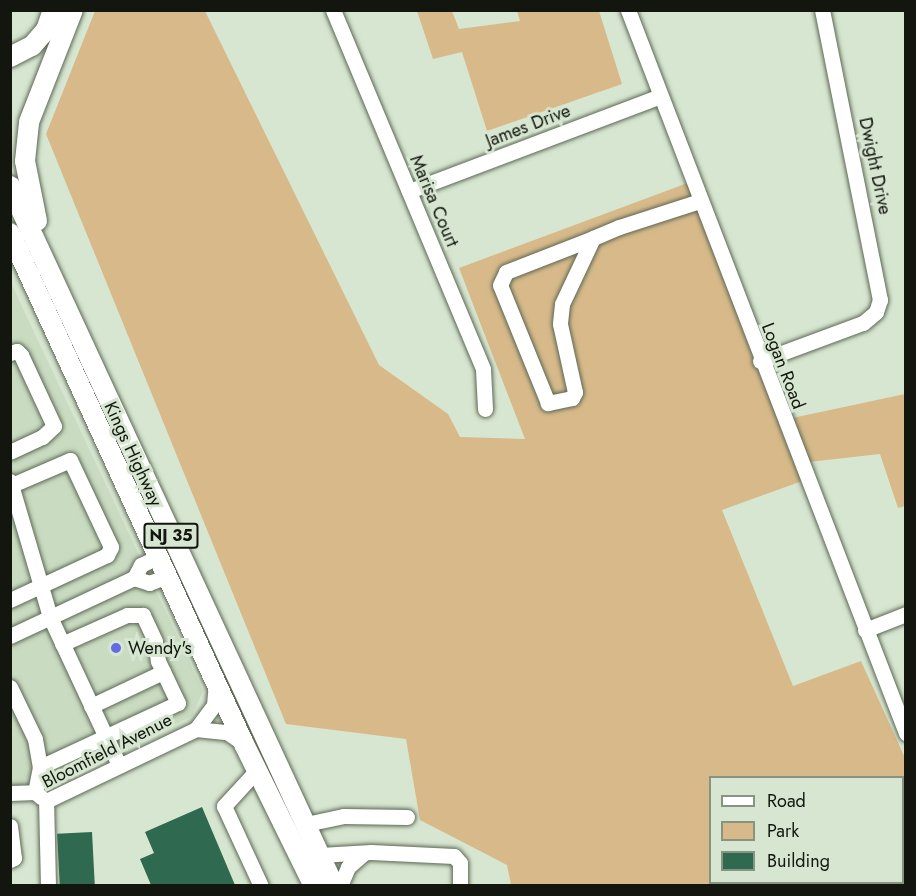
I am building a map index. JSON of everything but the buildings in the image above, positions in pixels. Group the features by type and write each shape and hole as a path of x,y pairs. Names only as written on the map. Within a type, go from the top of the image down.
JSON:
{"main road":[{"path":"10,57 32,46 46,30 52,10"},
{"path":"54,282 28,187 26,147 34,106 65,39 73,10"},
{"name":"Kings Highway","path":"10,186 334,885"},
{"name":"Kings Highway","path":"10,233 244,744 314,885"}],"street":[{"name":"Marisa Court","path":"333,10 483,369 485,409"},
{"name":"Logan Road","path":"628,10 760,361 906,733"},
{"name":"Dwight Drive","path":"760,361 863,322 876,312 880,300 822,10"},
{"name":"James Drive","path":"409,191 660,96"},
{"path":"593,237 562,304 560,324 575,392 572,398 548,403 500,285 502,277 506,272 593,237 700,201"},
{"path":"10,452 42,437 54,426 16,354"},
{"path":"10,600 39,588 107,555 111,547 70,460 11,483 39,588 50,617 119,765"},
{"path":"10,636 134,578 141,565 159,557"},
{"path":"134,578 149,583 167,576"},
{"path":"40,767 178,703 163,672 155,641 143,615 136,613 62,644"},
{"path":"865,630 906,614"},
{"path":"91,706 163,672"},
{"name":"Bloomfield Avenue","path":"196,729 215,701 216,680"},
{"path":"10,687 34,739 40,767 40,796 10,793"},
{"name":"Bloomfield Avenue","path":"48,885 40,796 119,765 196,729 227,732 244,744"},
{"path":"257,770 224,806 261,885"},
{"path":"306,824 344,816 407,818"},
{"path":"10,826 14,858 10,860"},
{"path":"340,885 348,867 363,854"},
{"path":"320,855 454,856 460,863 460,885"}],"shaded area":[{"path":"10,281 203,691 192,716 58,780 11,788"}],"green space":[{"path":"95,11 205,11 379,365 448,414 460,437 525,439 459,268 693,181 783,420 905,394 905,506 898,508 880,454 800,463 805,480 722,510 793,686 861,661 905,758 905,885 511,885 507,865 420,820 406,739 286,724 46,134"},
{"path":"417,11 452,11 459,29 520,21 517,11 599,11 622,84 487,131 462,52 433,59"}],"place":[{"name":"Wendy's","path":"116,648"}]}
